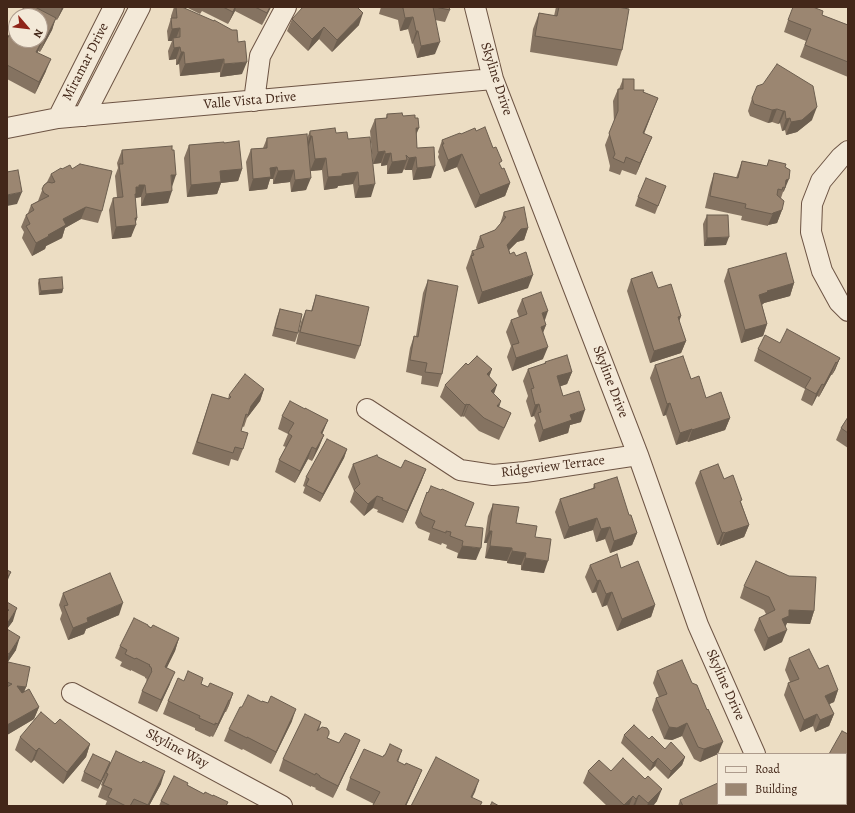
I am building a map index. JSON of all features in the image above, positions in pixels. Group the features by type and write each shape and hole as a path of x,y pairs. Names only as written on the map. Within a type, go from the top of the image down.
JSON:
{"street":[{"name":"Miramar Drive","path":"58,118 114,7"},
{"name":"Miramar Drive","path":"84,116 140,7"},
{"path":"254,101 260,56 286,7"},
{"name":"Skyline Drive","path":"475,7 493,79 638,455 698,625 755,753"},
{"name":"Valle Vista Drive","path":"7,128 58,118 493,79"},
{"path":"848,151 821,181 812,204 811,232 822,271 839,302 848,311"},
{"name":"Ridgeview Terrace","path":"367,409 460,470 493,475 525,472 638,455"},
{"name":"Skyline Way","path":"72,693 282,806"}],"building":[{"path":"35,7 37,8 23,8"},
{"path":"176,7 182,7 214,20 232,30 237,30 238,42 245,41 247,62 224,64 224,59 185,64 184,52 181,52 180,47 174,48 173,38 180,37 180,28 172,29 171,18 177,18"},
{"path":"223,7 235,7 233,12"},
{"path":"255,7 270,7 267,13"},
{"path":"303,7 357,7 363,13 337,40 324,27 312,39 292,19"},
{"path":"401,7 433,7 440,42 421,46 413,17 405,18 403,8"},
{"path":"435,7 449,7 450,10"},
{"path":"559,7 618,7 629,9 622,50 535,36 539,13 557,16"},
{"path":"793,7 813,7 823,11 822,15 848,25 848,62 805,45 811,29 788,20"},
{"path":"48,14 56,18 48,34"},
{"path":"8,37 8,48 38,48 36,52 51,59 39,82 7,65"},
{"path":"777,64 813,86 817,107 802,120 791,122 790,118 786,119 785,111 777,109 772,110 754,104 752,98 757,86 763,84"},
{"path":"623,79 634,79 634,90 644,90 643,92 658,98 643,133 652,137 640,163 626,157 624,163 613,158 615,154 609,133 618,111 618,89 623,89"},
{"path":"402,113 403,116 415,115 415,118 418,118 419,128 416,128 417,148 434,147 435,166 417,168 416,157 409,158 406,155 407,160 392,162 391,153 385,154 385,151 378,152 375,119 387,118 387,114"},
{"path":"485,127 493,148 496,147 502,161 499,163 502,169 504,168 510,183 480,195 462,154 448,160 442,140 475,128 476,131"},
{"path":"335,128 336,133 347,132 348,139 370,137 375,184 359,186 358,172 342,174 342,176 328,177 326,158 315,159 310,131"},
{"path":"307,134 311,178 295,180 294,170 278,171 277,167 270,168 271,177 253,179 251,149 267,148 267,138"},
{"path":"239,141 242,169 220,171 221,182 191,185 189,145"},
{"path":"172,146 172,150 174,150 176,175 171,175 172,191 146,194 145,185 139,185 139,187 136,187 135,194 137,218 135,218 136,225 116,227 113,198 123,197 119,164 123,164 122,150"},
{"path":"769,160 786,164 785,167 790,170 789,179 786,180 785,188 783,187 782,190 778,189 777,195 784,201 782,210 772,214 745,208 746,204 710,196 714,173 738,178 742,161 767,166"},
{"path":"80,164 112,171 102,211 86,207 63,219 66,225 36,243 26,226 30,224 26,215 34,210 31,205 49,196 44,193 42,189 48,182 55,182 51,174 61,168 62,169 70,165 72,169"},
{"path":"18,170 22,192 7,195 7,172"},
{"path":"646,178 666,186 658,206 638,197"},
{"path":"524,207 528,228 521,229 507,245 510,254 514,252 516,256 526,252 533,275 482,292 471,256 474,255 472,251 484,247 480,236 495,230 506,217 504,216 504,212"},
{"path":"707,215 728,215 729,237 707,238"},
{"path":"786,253 794,283 759,295 767,324 745,330 728,269"},
{"path":"652,272 658,288 671,284 681,316 678,317 686,341 654,351 631,279"},
{"path":"62,277 63,289 41,291 39,279"},
{"path":"428,280 458,286 442,374 425,372 427,363 410,360 414,336 418,337"},
{"path":"541,292 548,311 542,313 546,325 541,327 548,347 516,358 512,345 519,343 511,320 527,314 522,299"},
{"path":"316,295 369,307 360,346 300,332 306,310 312,311"},
{"path":"280,309 302,314 298,333 275,328"},
{"path":"787,329 840,358 837,363 836,362 824,385 822,384 816,394 805,388 811,378 758,349 765,335 780,343"},
{"path":"567,355 572,372 557,376 563,396 579,391 585,410 570,415 572,420 543,430 538,413 541,412 539,404 535,405 531,389 534,388 528,369"},
{"path":"477,356 492,369 487,374 497,385 491,391 501,401 497,406 511,413 504,428 484,418 469,404 465,405 445,385 466,363 468,365"},
{"path":"683,356 691,379 699,376 706,398 721,392 730,418 680,433 670,403 667,404 655,365"},
{"path":"245,374 264,389 251,406 248,415 246,414 241,431 248,433 243,449 235,447 233,453 197,442 212,394 229,399 231,397 229,395"},
{"path":"290,401 328,420 321,433 324,435 316,449 312,447 300,471 279,460 292,436 288,433 294,423 282,416"},
{"path":"848,417 848,433 841,428"},
{"path":"327,439 347,449 323,494 306,485 309,479 306,477"},
{"path":"377,455 378,457 401,468 405,460 426,469 407,511 382,500 383,498 377,496 368,504 354,490 360,484 353,464"},
{"path":"718,464 724,479 733,475 742,500 740,501 749,525 725,533 722,533 700,471"},
{"path":"617,477 629,515 631,515 637,533 614,541 610,527 601,529 597,518 569,527 560,499 595,488 594,484"},
{"path":"431,486 441,490 442,489 474,503 465,526 483,528 481,548 462,546 463,541 450,536 451,532 446,531 446,533 432,528 435,521 423,516 420,511 427,492 428,493"},
{"path":"493,504 519,507 516,523 537,526 535,537 551,539 548,561 525,558 526,553 512,551 512,548 490,546 492,531 489,531"},
{"path":"617,554 621,568 638,561 655,605 622,619 612,592 606,594 600,580 597,581 590,565"},
{"path":"756,561 789,576 816,577 814,611 789,610 789,616 782,619 787,630 768,638 759,618 775,610 769,597 744,586"},
{"path":"7,570 11,572 7,578"},
{"path":"110,573 123,603 87,618 88,622 73,628 64,606 68,605 63,593"},
{"path":"7,602 17,608 7,624 7,612 9,610 7,609"},
{"path":"134,618 151,628 153,625 179,638 165,667 175,672 161,700 142,691 152,671 151,667 149,666 150,665 125,654 127,650 120,646"},
{"path":"7,629 20,637 9,654 7,653"},
{"path":"809,649 819,669 828,665 838,690 825,696 834,714 820,720 817,714 804,720 788,683 799,679 789,658"},
{"path":"682,660 692,683 697,685 707,710 708,709 723,742 704,749 698,747 687,723 677,728 669,727 656,698 667,694 657,671"},
{"path":"8,662 30,667 26,687 17,686 22,693 29,689 39,707 7,725 7,687 12,684 7,682"},
{"path":"188,671 203,678 201,684 208,687 210,683 233,693 218,724 215,723 215,725 199,718 200,716 168,701 178,678 184,681"},
{"path":"248,695 262,702 268,703 271,696 296,709 276,752 229,729"},
{"path":"41,712 55,724 60,719 90,744 67,772 39,748 36,751 20,737"},
{"path":"305,714 321,722 317,731 322,727 327,728 329,734 327,738 339,743 345,733 360,740 338,786 320,777 316,773 315,775 283,759"},
{"path":"634,725 649,739 652,736 665,749 671,742 685,757 671,771 658,758 653,763 624,735"},
{"path":"842,731 848,734 848,760 847,753 830,753"},
{"path":"390,744 402,750 397,761 422,770 405,806 374,806 373,805 380,792 350,778 364,749 383,757"},
{"path":"116,751 141,763 143,761 165,771 148,805 134,799 130,806 126,806 108,797 112,789 103,785 108,774 106,773"},
{"path":"93,754 110,762 101,781 84,772"},
{"path":"436,757 479,780 471,797 482,802 480,806 411,806"},
{"path":"623,758 645,779 648,776 662,789 648,803 639,795 636,799 633,796 624,805 588,771 599,760 611,771"},
{"path":"174,776 188,783 187,785 204,794 205,792 228,802 226,806 171,806 161,801"},
{"path":"717,783 717,805 744,805 683,806 680,800"},
{"path":"492,802 499,806 490,806"}]}
